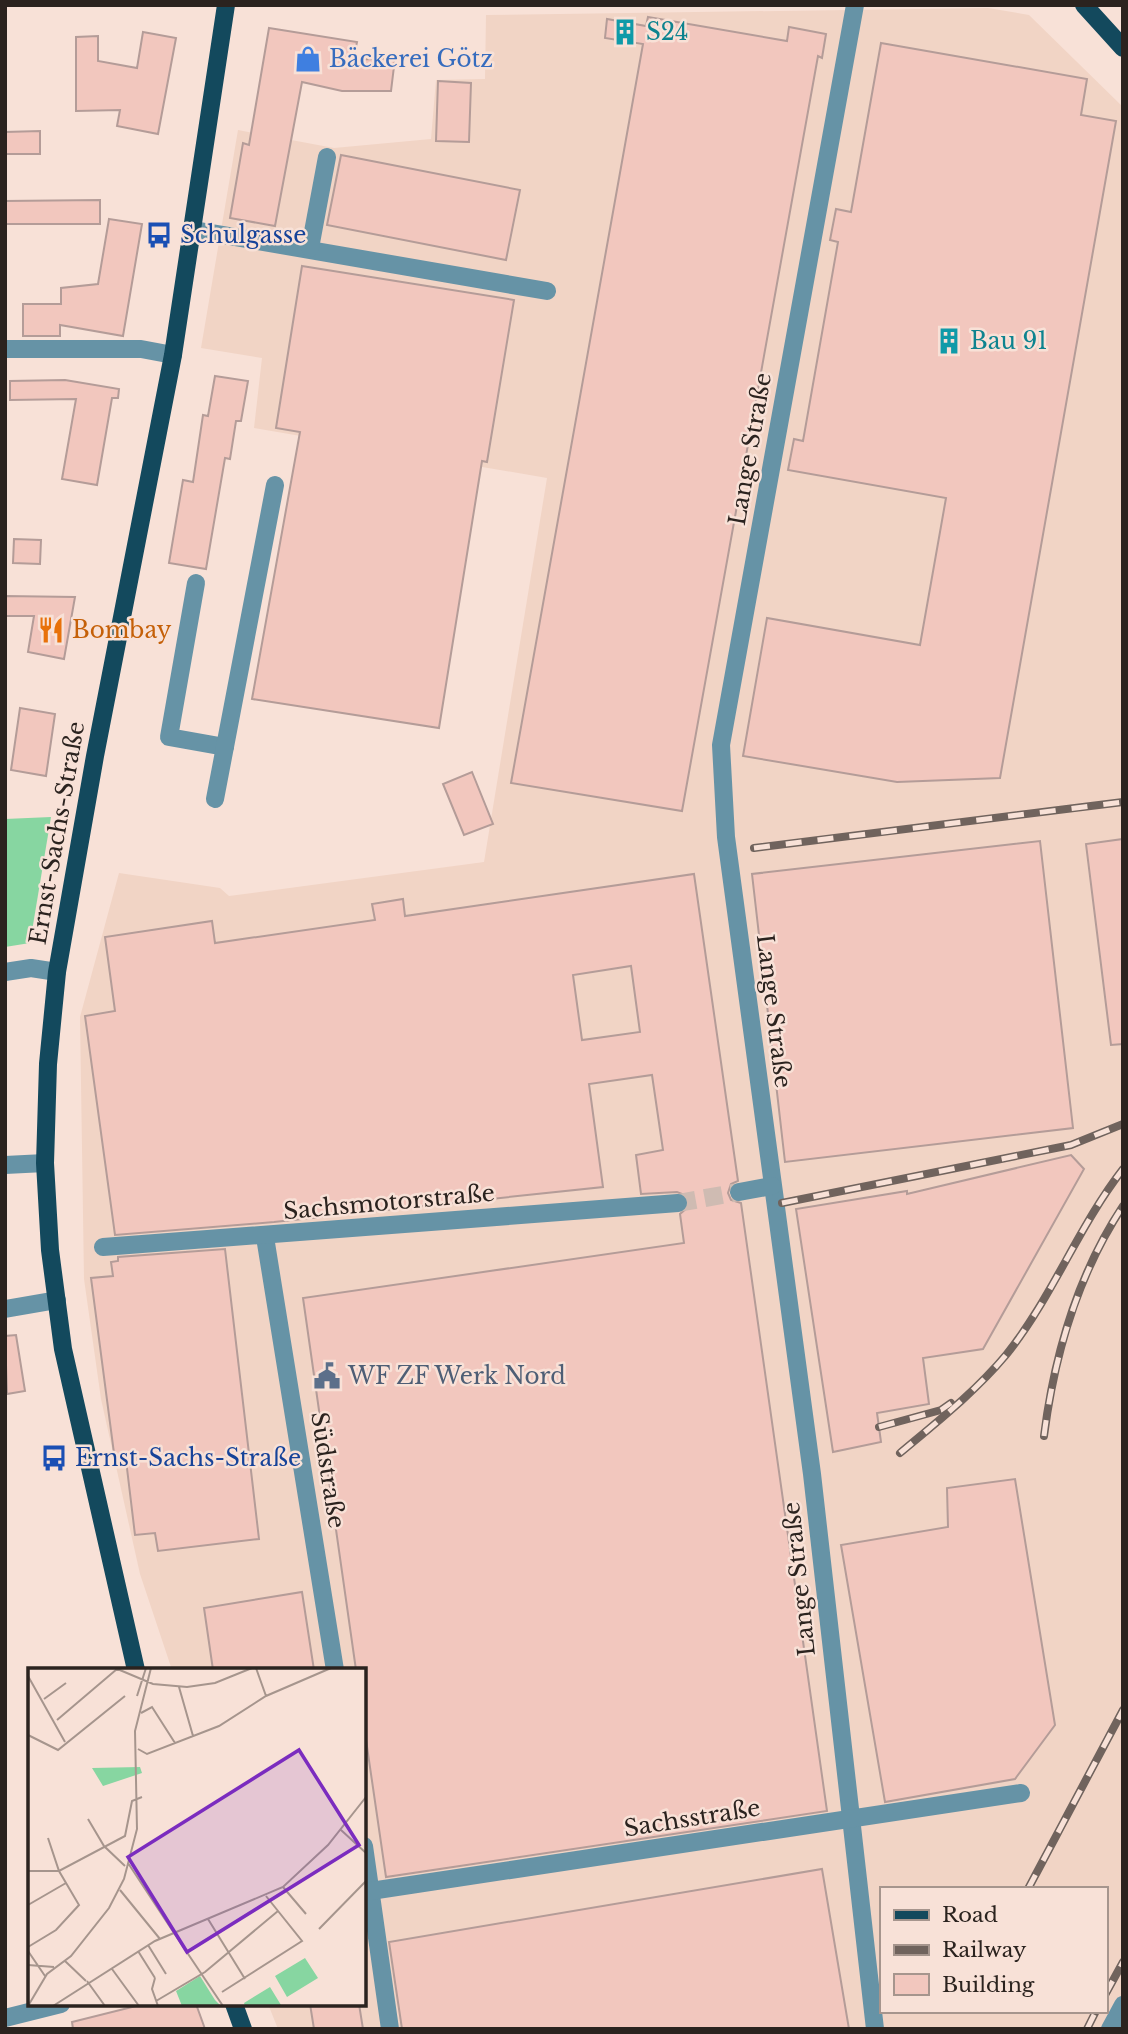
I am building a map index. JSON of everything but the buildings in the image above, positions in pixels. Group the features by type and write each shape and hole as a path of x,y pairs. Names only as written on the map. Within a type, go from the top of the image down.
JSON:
{"main road":[{"name":"Ernst-Sachs-Straße","path":"136,1668 63,1349 45,1163 48,1064 57,972 95,756 173,355 194,230 201,155 226,5"},
{"path":"1084,5 1123,48"},
{"path":"235,2006 243,2029"}],"street":[{"name":"Lange Straße","path":"855,5 721,746 726,837 812,1474 875,2029"},
{"path":"310,248 327,158"},
{"path":"194,230 547,291"},
{"path":"5,349 141,349 173,355"},
{"path":"215,799 275,485"},
{"path":"196,583 169,737 225,747"},
{"path":"5,972 31,968 57,972"},
{"path":"5,1165 45,1163"},
{"path":"739,1192 772,1186"},
{"name":"Sachsmotorstraße","path":"103,1247 265,1237 678,1203"},
{"name":"Südstraße","path":"265,1237 335,1668"},
{"path":"5,1309 57,1300"},
{"name":"Sachsstraße","path":"368,1892 1021,1793"},
{"path":"366,1869 390,2029"},
{"path":"1110,2029 1123,2005"},
{"path":"5,2018 53,2006"}],"shaded area":[{"path":"988,8 1029,15 1123,107 1123,2029 278,2029 269,2006 366,2006 366,1668 171,1668 140,1574 101,1399 84,1279 80,1017 119,873 220,888 229,896 484,862 547,478 254,428 262,358 201,348 238,130 334,148 431,139 436,80 485,79 486,15"}],"green space":[{"path":"51,817 30,943 5,947 5,819"}],"tunnel":[{"path":"678,1203 739,1192"}],"railway":[{"path":"754,848 1123,802"},
{"path":"782,1203 1071,1145 1123,1124"},
{"path":"900,1453 969,1394 1006,1355 1037,1310 1092,1215 1123,1169"},
{"path":"1044,1436 1054,1376 1070,1317 1093,1260 1123,1206"},
{"path":"879,1427 941,1410 951,1403"},
{"path":"1029,1887 1123,1710"},
{"path":"1107,1991 1123,1962"},
{"path":"1087,2029 1095,2013"}],"place":[{"name":"S24","path":"625,32"},
{"name":"Bäckerei Götz","path":"308,59"},
{"name":"Schulgasse","path":"159,235"},
{"name":"Bau 91","path":"949,341"},
{"name":"Bombay","path":"51,630"},
{"name":"WF ZF Werk Nord","path":"327,1376"},
{"name":"Ernst-Sachs-Straße","path":"54,1458"}]}
